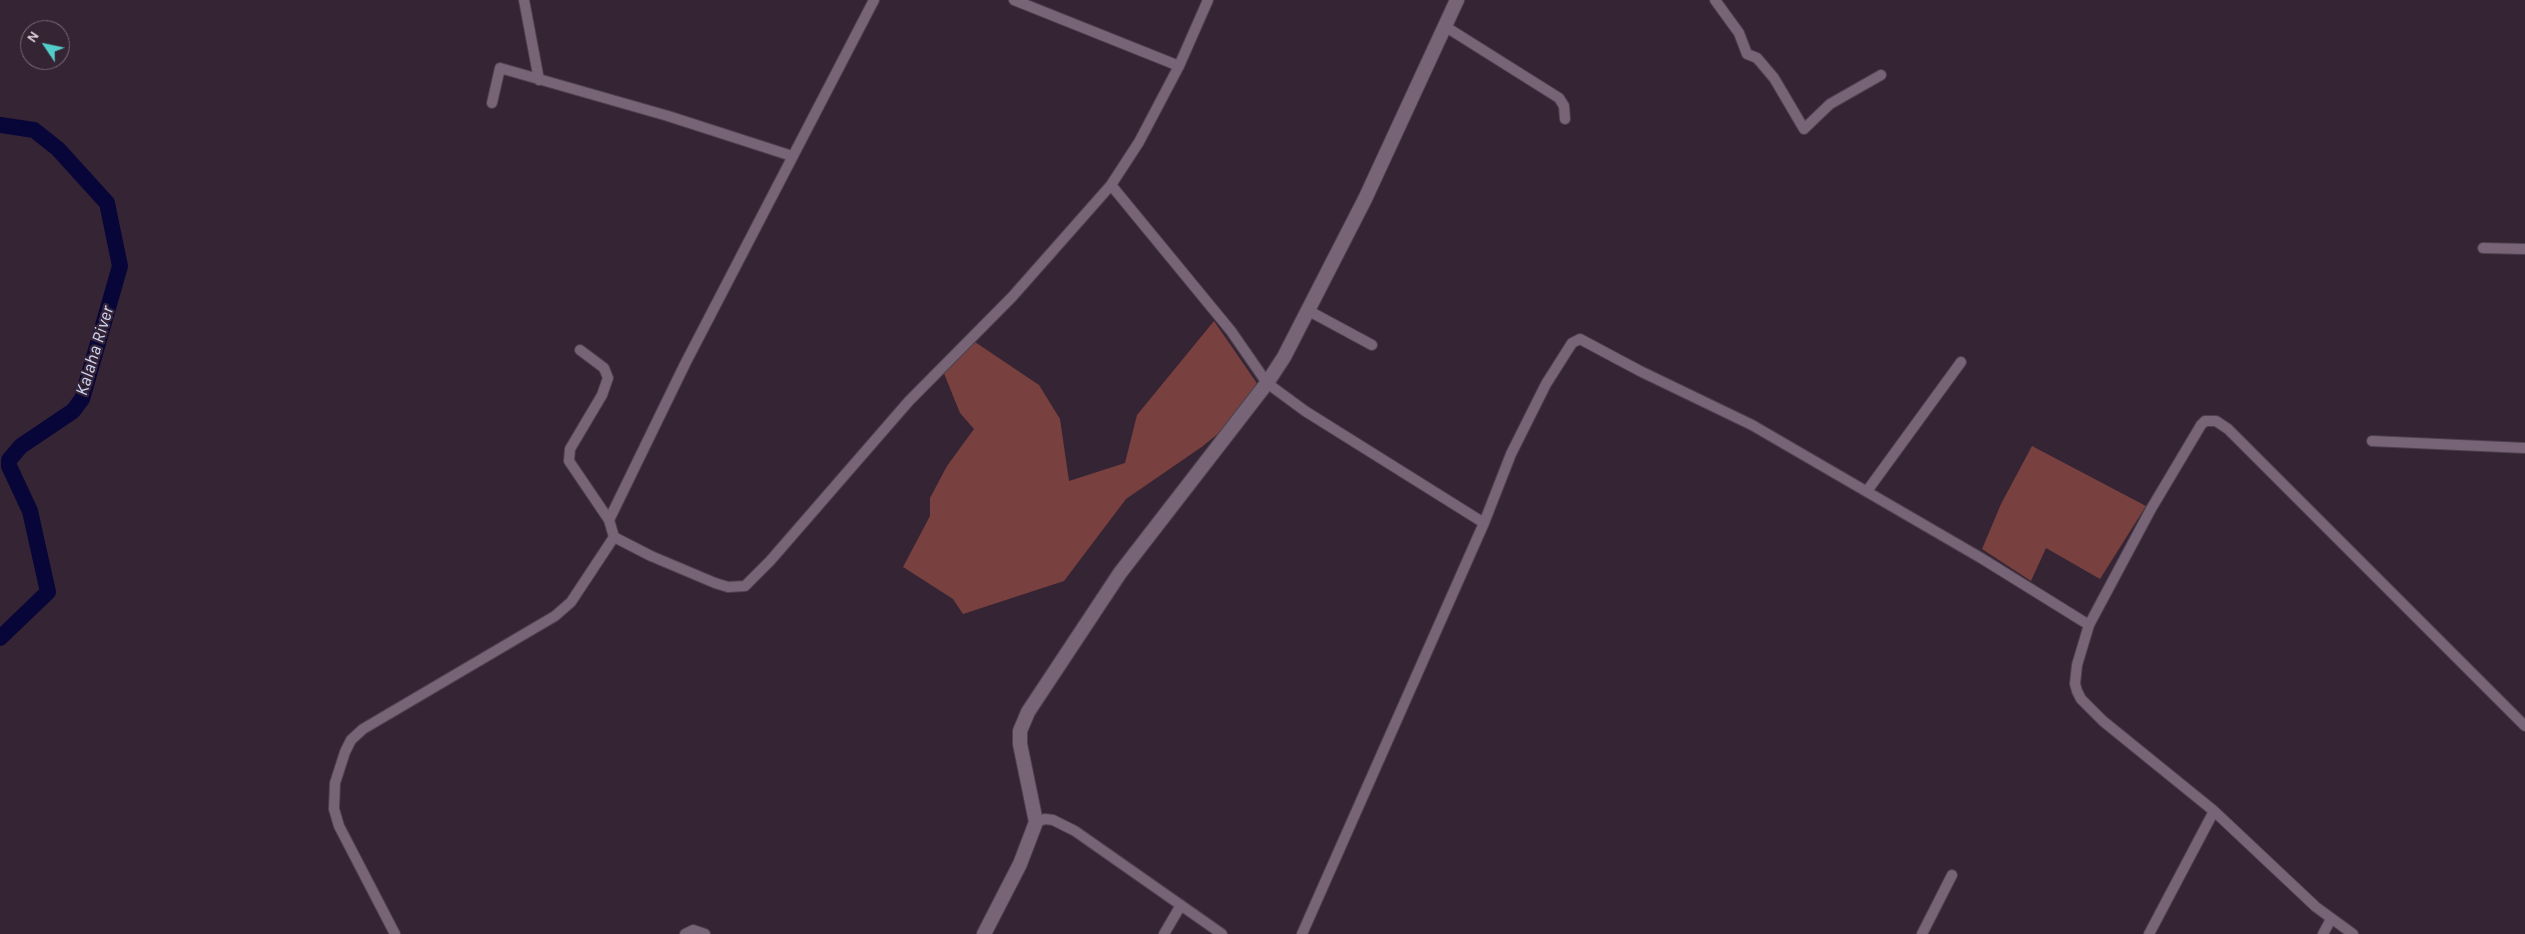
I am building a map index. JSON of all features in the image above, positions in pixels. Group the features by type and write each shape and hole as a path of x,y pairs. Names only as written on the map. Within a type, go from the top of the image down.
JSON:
{"street":[{"path":"524,0 533,36 539,80"},
{"path":"609,520 685,364 874,0"},
{"path":"1014,0 1178,66"},
{"path":"580,350 604,368 608,378 602,395 570,449 569,461 609,520 614,537 651,556 715,583 728,587 745,586 770,561 909,401 1012,297 1111,185 1139,142 1178,66 1208,0"},
{"path":"984,934 1020,864 1036,822 1020,744 1020,731 1028,712 1120,574 1267,383 1297,335 1365,199 1457,0"},
{"path":"1714,0 1739,33 1747,54 1757,58 1774,78 1804,129 1830,104 1881,75"},
{"path":"1446,27 1559,98 1564,106 1565,119"},
{"path":"492,103 500,68 668,116 792,156"},
{"path":"1111,185 1232,331 1267,383 1304,411 1484,522"},
{"path":"2483,248 2525,249"},
{"path":"1309,311 1372,345"},
{"path":"1302,934 1484,522 1511,454 1546,384 1572,343 1580,339 1640,371 1752,425 1981,558 2089,625"},
{"path":"1867,491 1961,362"},
{"path":"2353,934 2331,919 2214,811 2103,722 2081,699 2075,684 2089,625 2193,434 2205,421 2216,421 2228,429 2525,726"},
{"path":"2372,441 2525,448"},
{"path":"395,934 339,826 334,809 335,783 344,752 351,740 363,729 556,616 570,602 614,537"},
{"path":"2149,934 2214,811"},
{"path":"1036,822 1045,819 1054,820 1075,830 1222,934"},
{"path":"1922,934 1952,875"},
{"path":"1164,934 1181,905"},
{"path":"2323,934 2331,919"},
{"path":"685,934 693,930 705,934"}],"shaded area":[{"path":"1214,321 1265,395 1203,446 1126,499 1064,581 963,614 953,599 903,567 930,516 930,498 947,466 974,429 960,413 943,371 975,342 1039,385 1060,419 1069,481 1125,463 1137,415"},
{"path":"2032,446 2146,506 2100,579 2046,548 2031,581 1982,549 2001,504"}],"waterway":[{"name":"Kalaha River","path":"0,125 34,130 58,149 107,203 120,266 82,399 73,411 21,446 9,460 9,466 30,511 48,592 0,638"}]}
